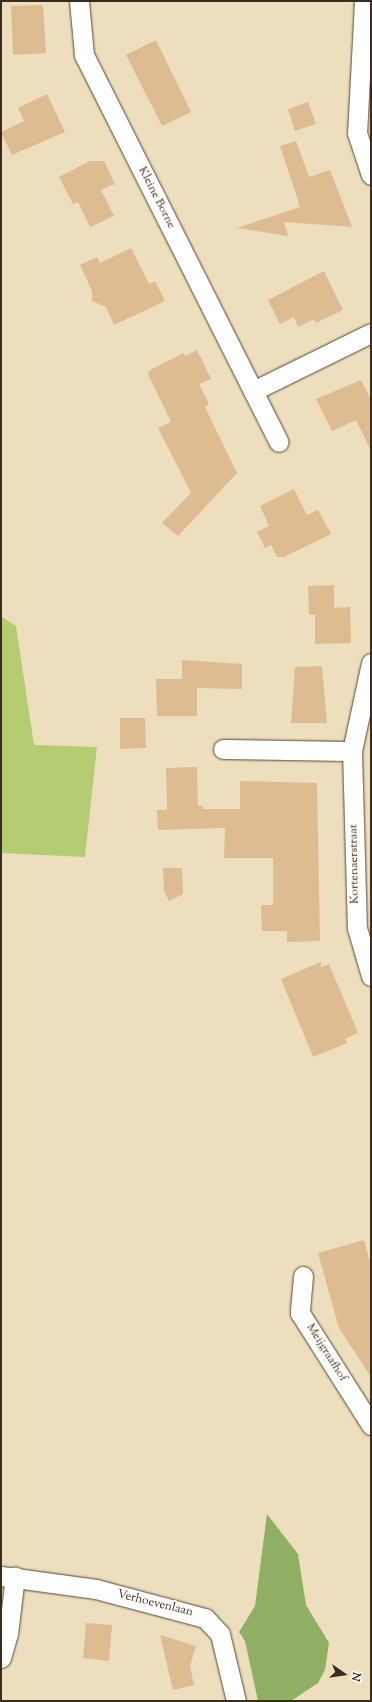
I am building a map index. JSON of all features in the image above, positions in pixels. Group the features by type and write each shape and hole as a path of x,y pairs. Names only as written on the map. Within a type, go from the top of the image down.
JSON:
{"street":[{"name":"Kleine Borne","path":"79,1 84,55 279,442"},
{"path":"364,1 357,133 371,176"},
{"path":"253,391 371,333"},
{"name":"Kortenaerstraat","path":"371,662 352,751 357,928 371,976"},
{"path":"223,749 352,751"},
{"name":"Meijgraafhof","path":"303,1276 300,1313 371,1425"},
{"name":"Verhoevenlaan","path":"1,1658 8,1634 8,1576 96,1589 205,1618 220,1634 236,1701"}],"green space":[{"path":"1,616 16,626 34,745 97,747 85,857 1,853"},
{"path":"267,1514 298,1554 306,1605 329,1643 325,1670 318,1683 291,1701 258,1701 245,1641 239,1632 255,1606"}],"building":[{"path":"43,5 46,53 13,55 11,6"},
{"path":"156,40 191,112 162,126 126,55"},
{"path":"47,94 65,132 12,155 1,132 24,121 18,108"},
{"path":"308,102 316,124 295,131 288,109"},
{"path":"296,141 309,177 330,170 352,227 284,222 288,236 237,228 300,207 280,146"},
{"path":"90,161 104,161 115,184 101,190 114,216 90,227 78,202 73,204 59,177"},
{"path":"131,248 149,284 155,281 165,301 114,325 106,307 92,301 92,291 80,265 97,257 100,263"},
{"path":"324,271 343,310 316,323 314,319 298,327 294,317 280,324 268,300"},
{"path":"197,350 211,379 199,384 209,404 205,407 237,473 178,536 162,523 191,493 158,428 171,422 148,374 150,370 184,353 185,356"},
{"path":"361,380 371,400 371,451 356,420 332,431 316,399"},
{"path":"294,489 307,515 318,510 331,534 284,557 277,557 271,545 265,548 257,532 269,526 260,506"},
{"path":"334,585 334,608 350,607 351,643 315,644 315,615 309,615 308,586"},
{"path":"182,660 242,664 242,689 197,688 197,716 157,716 156,679 182,679"},
{"path":"322,666 327,723 291,723 295,667"},
{"path":"120,718 145,718 146,748 120,749"},
{"path":"197,767 198,806 203,806 203,809 240,809 240,781 317,783 320,941 287,942 287,931 262,931 261,905 273,905 273,858 224,858 225,828 158,830 157,810 167,810 166,768"},
{"path":"163,868 182,868 183,894 169,901 164,891"},
{"path":"321,962 321,967 329,964 358,1033 345,1039 347,1043 313,1057 281,979"},
{"path":"364,1240 371,1267 371,1377 339,1328 318,1253"},
{"path":"86,1623 112,1625 109,1661 83,1658"},
{"path":"160,1635 196,1646 190,1666 194,1685 173,1690"}]}
